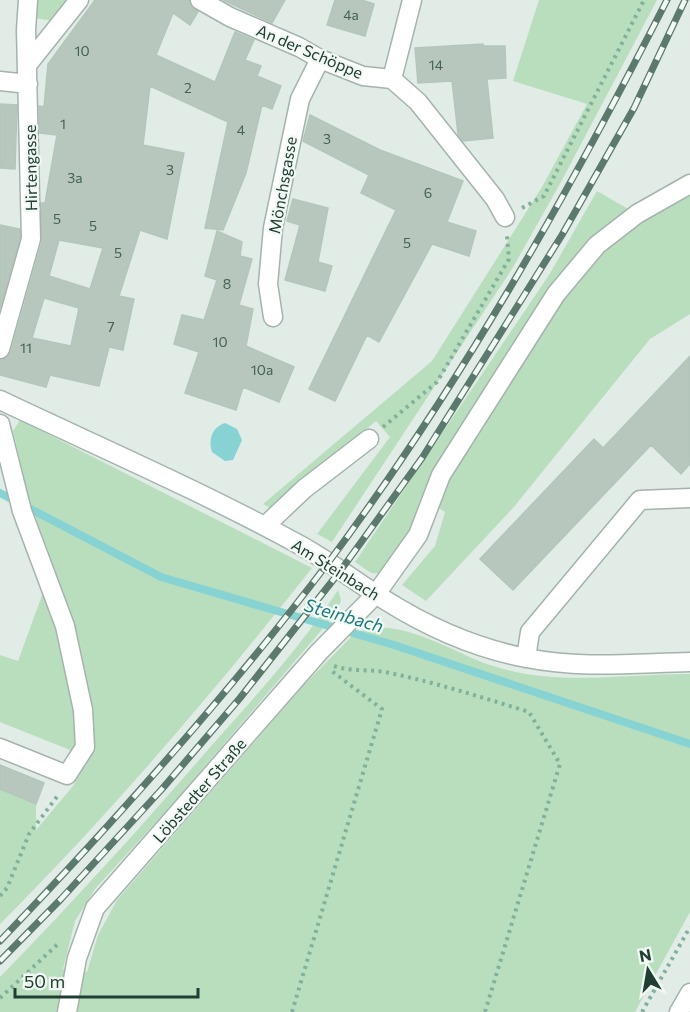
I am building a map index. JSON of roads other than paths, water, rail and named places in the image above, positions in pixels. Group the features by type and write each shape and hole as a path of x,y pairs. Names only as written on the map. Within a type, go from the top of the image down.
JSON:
{"street":[{"name":"Hirtengasse","path":"0,349 31,239 26,30 28,0"},
{"path":"28,64 79,0"},
{"name":"An der Schöppe","path":"200,0 230,17 299,46 320,59 363,76 392,79"},
{"path":"412,0 392,79 418,102 495,199 506,218"},
{"name":"Mönchsgasse","path":"273,317 268,284 273,228 300,99 320,59"},
{"path":"0,81 28,84"},
{"name":"Löbstedter Straße","path":"67,1012 77,958 95,908 317,656 376,594 418,535 441,475 556,294 597,245 637,214 690,184"},
{"name":"Am Steinbach","path":"0,400 265,526 319,556 376,594 432,626 472,642 526,658 586,664 690,662"},
{"path":"0,424 22,511 65,626 83,710 85,747 67,775 0,748"},
{"path":"265,526 304,489 369,439"},
{"path":"526,658 530,632 640,500 690,498"},
{"path":"680,1012 690,993"}],"water":[{"path":"225,423 237,429 242,440 233,460 225,461 212,452 211,443 214,431"}],"waterway":[{"name":"Steinbach","path":"0,493 161,577 394,645 690,744"}],"railway":[{"path":"0,941 128,804 210,709 290,613 376,496 467,359 510,289 591,145 667,0"},
{"path":"0,961 61,899 162,789 240,698 341,570 422,458 562,235 634,108 685,0"}]}
